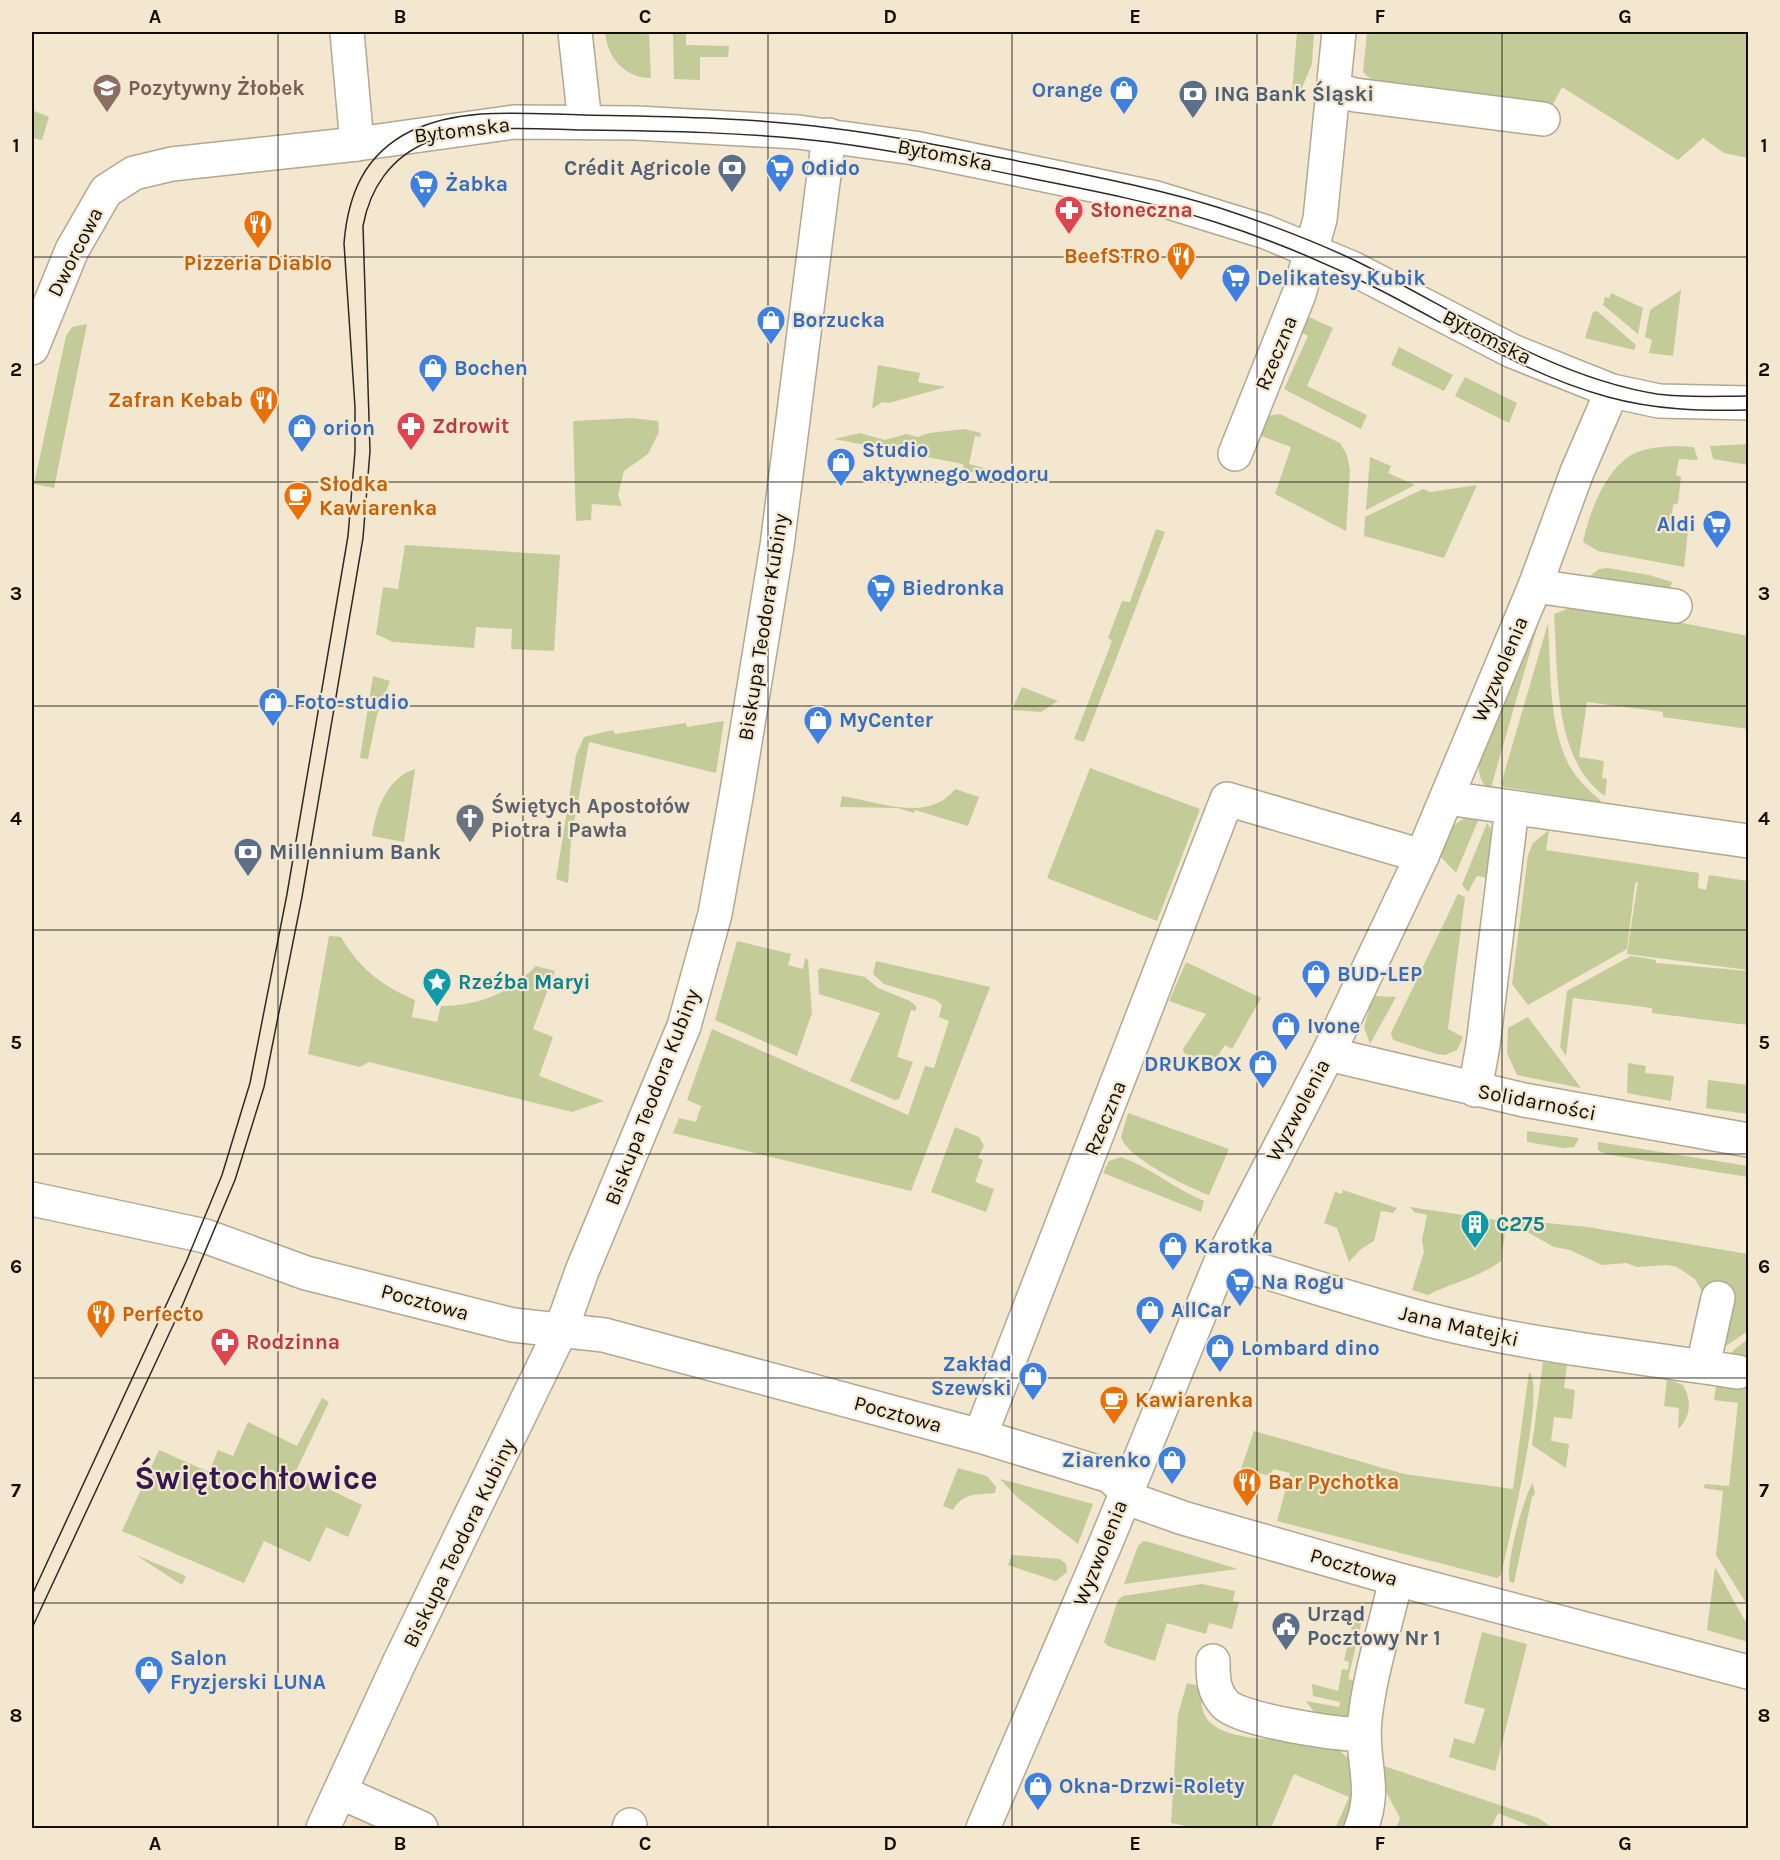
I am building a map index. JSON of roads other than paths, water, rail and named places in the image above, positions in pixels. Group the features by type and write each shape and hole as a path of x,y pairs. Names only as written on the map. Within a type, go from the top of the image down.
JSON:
{"street":[{"path":"347,32 357,144"},
{"path":"575,32 585,123"},
{"name":"Rzeczna","path":"1235,454 1299,294 1311,250 1321,209 1339,32"},
{"path":"1334,89 1355,95 1543,119"},
{"name":"Bytomska","path":"106,191 134,173 149,168 357,144 476,125 514,122 676,124 829,135 914,148 1156,198 1228,219 1311,250 1352,268 1512,351 1612,391 1659,401 1749,403"},
{"name":"Biskupa Teodora Kubiny","path":"323,1828 561,1330 582,1271 684,1026 716,914 777,546 829,135"},
{"name":"Dworcowa","path":"32,348 72,250 106,191"},
{"name":"Wyzwolenia","path":"983,1828 1107,1540 1126,1488 1222,1259 1328,1054 1422,856 1535,586 1577,472 1612,391"},
{"path":"1535,586 1675,606"},
{"path":"1447,798 1749,841"},
{"name":"Rzeczna","path":"980,1436 1145,1018 1227,799 1422,856"},
{"path":"1474,1090 1483,1045 1512,808"},
{"name":"Solidarności","path":"1328,1054 1474,1090 1749,1140"},
{"name":"Pocztowa","path":"32,1199 198,1234 306,1273 513,1325 604,1335 980,1436 1089,1467 1110,1476 1126,1488 1138,1502 1184,1518 1396,1579 1749,1671"},
{"name":"Jana Matejki","path":"1222,1259 1332,1294 1455,1326 1541,1344 1738,1372"},
{"path":"1703,1366 1718,1298"},
{"path":"1361,1828 1371,1791 1364,1735 1368,1701 1396,1579"},
{"path":"1213,1661 1214,1684 1219,1696 1227,1706 1240,1713 1324,1732 1364,1735"},
{"path":"340,1792 421,1828"}],"tram line":[{"path":"32,1595 186,1262 222,1175 250,1083 287,894 348,536 355,451 355,407 344,243 346,225 361,178 381,151 395,140 432,123 453,118 518,113 707,118 799,124 932,144 1151,189 1220,208 1306,239 1356,261 1539,357 1617,385 1668,395 1748,396"},
{"path":"32,1628 183,1304 235,1180 264,1087 302,897 363,538 370,451 363,226 366,212 377,187 384,175 403,156 415,148 446,136 485,130 525,128 768,136 829,142 932,159 1125,198 1193,215 1257,236 1360,280 1491,350 1578,388 1643,405 1678,409 1748,410"}],"place":[{"name":"Pozytywny Żłobek","path":"107,114"},
{"name":"Orange","path":"1124,116"},
{"name":"ING Bank Śląski","path":"1193,120"},
{"name":"Crédit Agricole","path":"732,194"},
{"name":"Odido","path":"780,194"},
{"name":"Żabka","path":"424,210"},
{"name":"Słoneczna","path":"1069,236"},
{"name":"Pizzeria Diablo","path":"258,250"},
{"name":"BeefSTRO","path":"1181,282"},
{"name":"Delikatesy Kubik","path":"1236,304"},
{"name":"Borzucka","path":"771,346"},
{"name":"Bochen","path":"433,394"},
{"name":"Zafran Kebab","path":"264,426"},
{"name":"Zdrowit","path":"411,452"},
{"name":"orion","path":"302,454"},
{"name":"Studio aktywnego wodoru","path":"841,488"},
{"name":"Słodka Kawiarenka","path":"298,522"},
{"name":"Aldi","path":"1717,550"},
{"name":"Biedronka","path":"881,614"},
{"name":"Foto-studio","path":"273,728"},
{"name":"MyCenter","path":"818,746"},
{"name":"Świętych Apostołów Piotra i Pawła","path":"470,844"},
{"name":"Millennium Bank","path":"248,878"},
{"name":"BUD-LEP","path":"1316,1000"},
{"name":"Rzeźba Maryi","path":"437,1008"},
{"name":"Ivone","path":"1286,1052"},
{"name":"DRUKBOX","path":"1263,1090"},
{"name":"C275","path":"1475,1250"},
{"name":"Karotka","path":"1173,1272"},
{"name":"Na Rogu","path":"1240,1308"},
{"name":"AllCar","path":"1150,1336"},
{"name":"Perfecto","path":"101,1340"},
{"name":"Rodzinna","path":"225,1368"},
{"name":"Lombard dino","path":"1220,1374"},
{"name":"Zakład Szewski","path":"1033,1402"},
{"name":"Kawiarenka","path":"1114,1426"},
{"name":"Ziarenko","path":"1172,1486"},
{"name":"Bar Pychotka","path":"1247,1508"},
{"name":"Urząd Pocztowy Nr 1","path":"1286,1652"},
{"name":"Salon Fryzjerski LUNA","path":"149,1696"},
{"name":"Okna-Drzwi-Rolety","path":"1038,1812"}],"district":[{"name":"Świętochłowice","path":"256,1477"}]}
